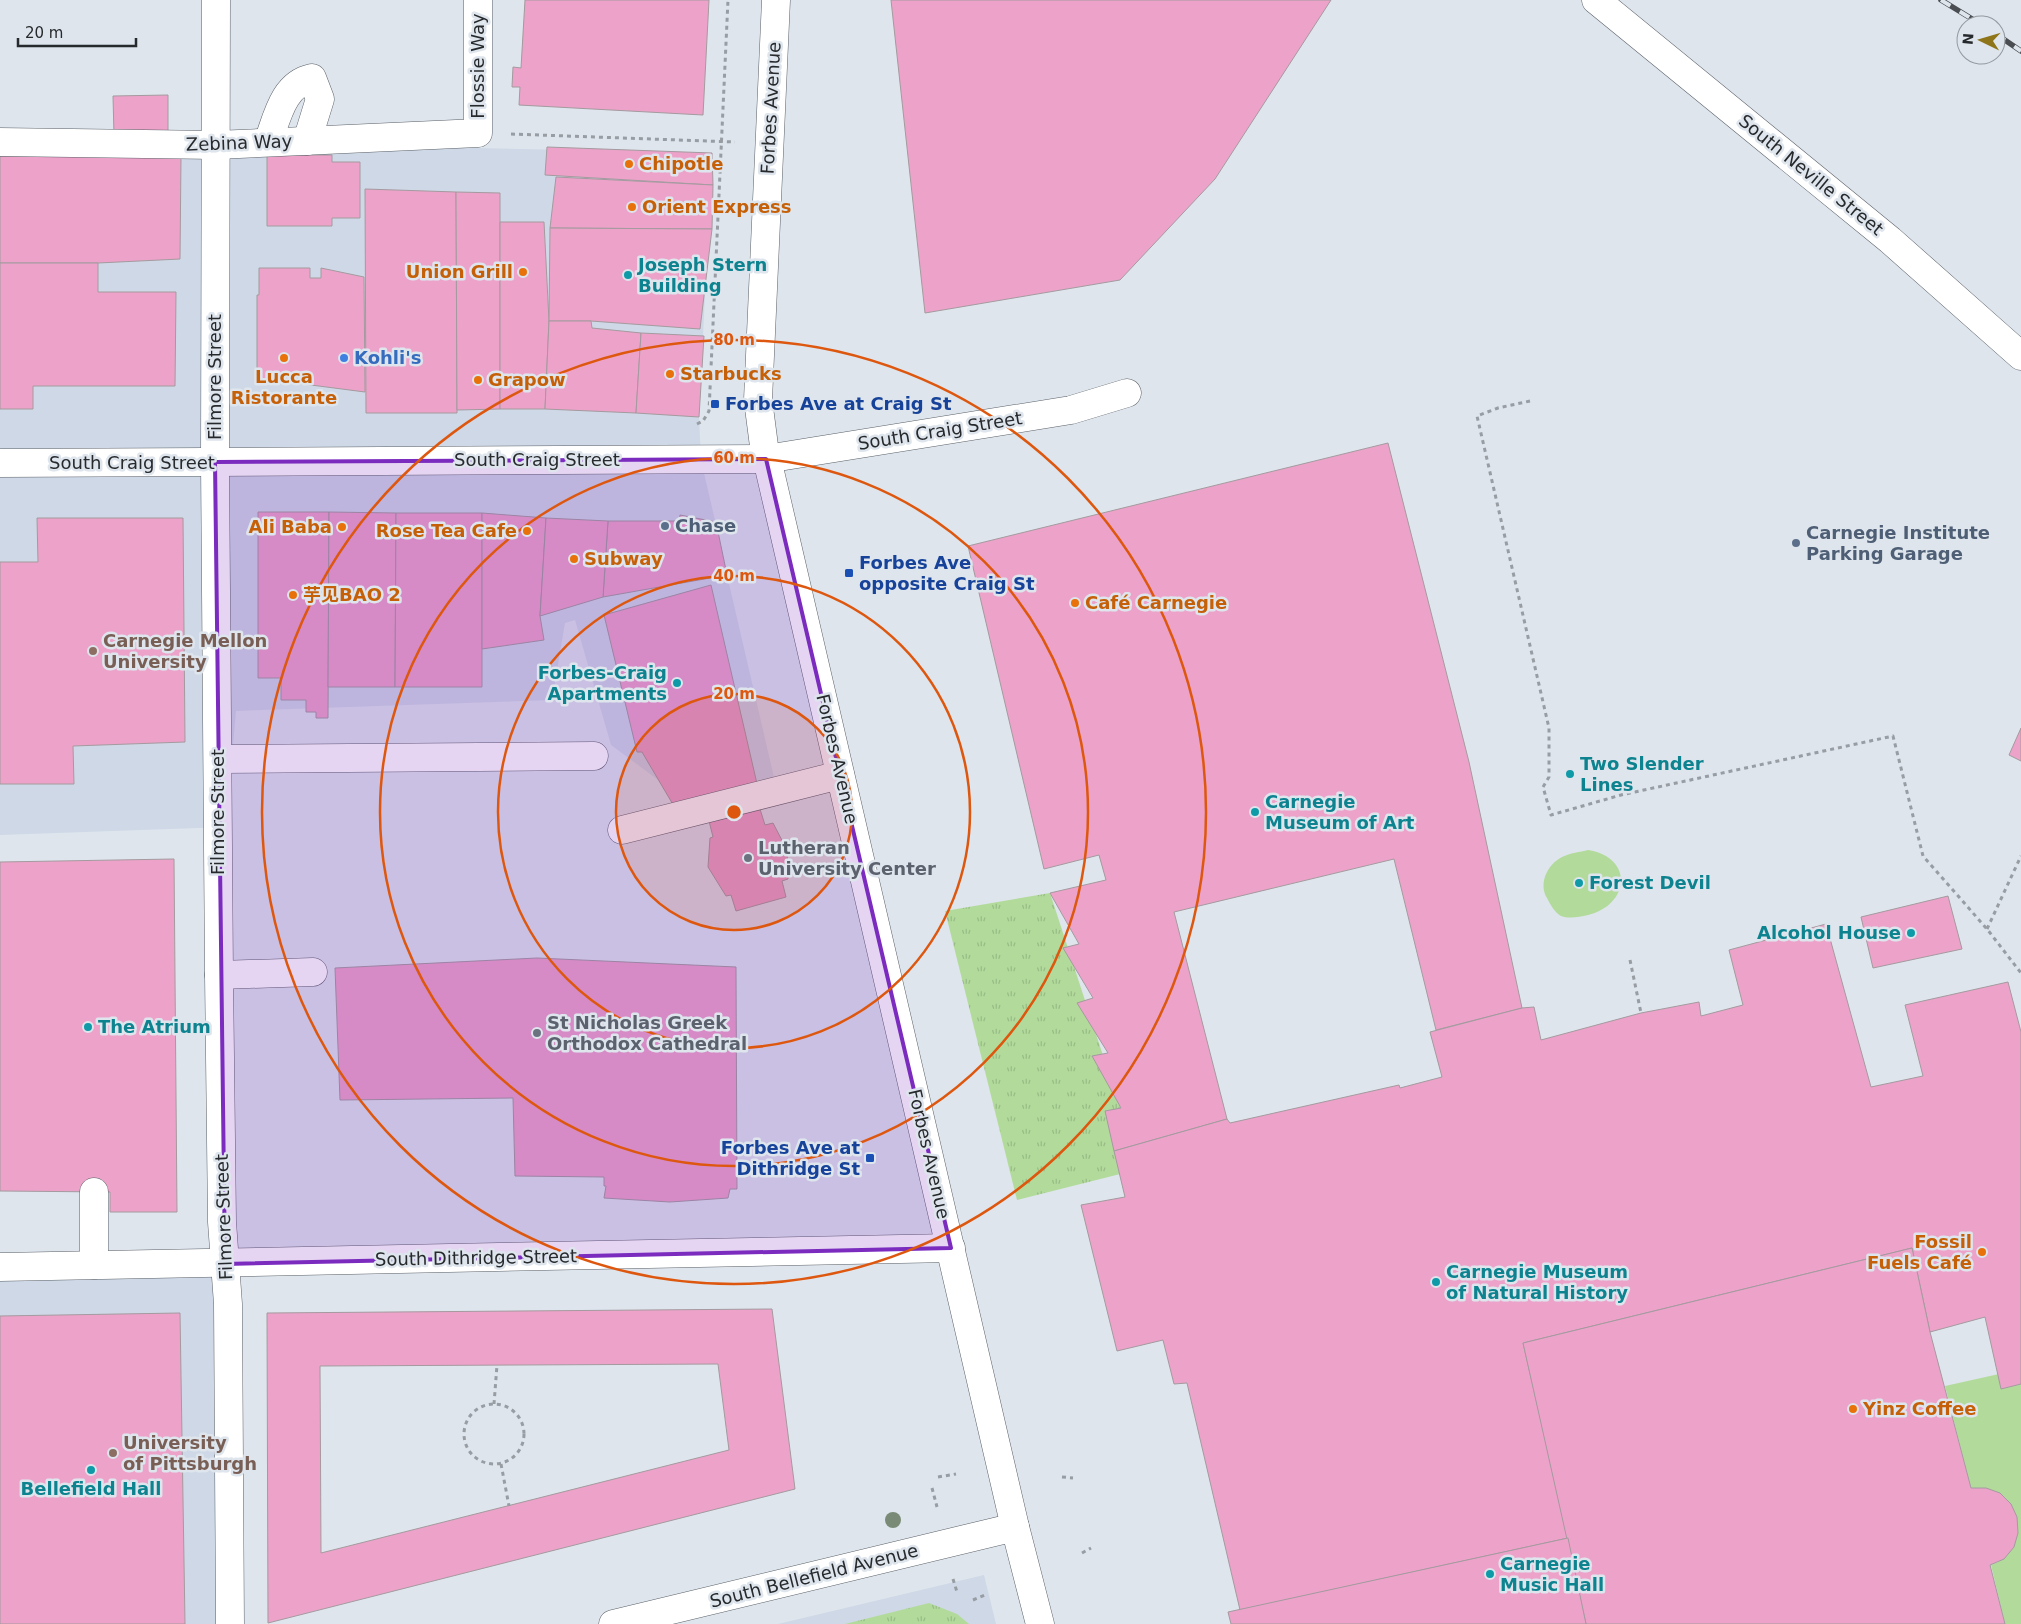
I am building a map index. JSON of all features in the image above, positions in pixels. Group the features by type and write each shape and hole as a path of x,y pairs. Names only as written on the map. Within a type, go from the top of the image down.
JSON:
{"main road":[{"name":"Filmore Street","path":"216,0 215,462 219,975 222,1222 228,1304 230,1624"},
{"name":"Flossie Way","path":"478,0 478,133"},
{"name":"Forbes Avenue","path":"776,0 758,400 766,459 1015,1527 1040,1624"},
{"name":"South Neville Street","path":"1596,0 1890,240 2021,356"},
{"path":"268,142 284,99 301,80 312,78 320,99 307,141"},
{"name":"Zebina Way","path":"0,142 216,145 478,133"},
{"name":"South Craig Street","path":"0,463 766,459 1070,410 1127,393"},
{"path":"218,759 594,756"},
{"path":"622,830 840,774"},
{"path":"219,975 313,972"},
{"path":"94,1192 94,1265"},
{"name":"South Dithridge Street","path":"0,1267 951,1248"},
{"name":"South Bellefield Avenue","path":"613,1624 1015,1527"}],"path":[{"path":"692,426 703,421 709,411 728,0"},
{"path":"478,133 769,144"},
{"path":"1530,402 1498,408 1477,416 1549,728 1549,777 1543,787 1551,815 1621,795 1893,736 1923,856 1987,929 2021,972"},
{"path":"1987,929 2021,856"},
{"path":"1630,960 1641,1013"},
{"path":"494,1404 497,1365"},
{"path":"494,1404 507,1406 515,1412 522,1421 524,1431 521,1449 515,1457 501,1464 488,1464 479,1460 466,1446 464,1436 470,1416 477,1409 494,1404"},
{"path":"501,1464 509,1506"},
{"path":"938,1477 956,1474"},
{"path":"1062,1477 1073,1478"},
{"path":"932,1488 937,1507"},
{"path":"1082,1553 1091,1548"},
{"path":"953,1579 957,1592"},
{"path":"973,1600 985,1595"}],"highlighted area":[{"path":"766,459 951,1248 225,1264 215,462"}],"shaded area":[{"path":"0,138 712,153 699,417 701,460 727,572 707,579 727,575 776,786 688,802 611,745 575,620 565,623 552,700 236,711 226,827 0,835"},
{"name":"University of Pittsburgh","path":"222,1274 232,1624 0,1624 0,1281"},
{"path":"984,1575 996,1624 778,1624"}],"green space":[{"path":"1588,850 1603,854 1613,862 1619,871 1621,881 1619,892 1612,902 1602,910 1578,917 1561,916 1553,908 1544,892 1546,875 1552,864 1562,857"},
{"path":"1050,893 1140,1169 1017,1200 945,911"},
{"path":"1999,1374 2001,1389 2021,1384 2021,1624 2005,1624 1991,1565 2003,1559 2014,1543 2016,1535 2015,1517 2008,1500 2001,1494 1971,1488 1945,1386"},
{"path":"929,1603 957,1614 969,1624 845,1624"}],"building":[{"path":"525,0 709,0 703,115 519,105 520,87 512,87 513,67 521,68"},
{"path":"891,0 1331,0 1215,179 1120,280 925,313"},
{"path":"168,95 168,135 114,135 113,96"},
{"name":"Chipotle","path":"547,147 712,153 713,185 545,175"},
{"path":"267,155 332,155 332,162 360,162 360,218 332,218 332,226 267,226"},
{"path":"0,156 181,156 180,259 98,263 0,263"},
{"name":"Orient Express","path":"556,177 713,185 712,229 550,228"},
{"path":"365,189 456,192 457,413 366,413"},
{"path":"456,192 500,193 500,409 457,410"},
{"name":"Union Grill","path":"500,222 544,222 549,321 545,409 500,409"},
{"name":"Joseph Stern Building","path":"550,228 712,229 700,329 591,321 549,321"},
{"path":"0,263 98,263 98,292 176,292 175,386 33,386 33,409 0,409"},
{"path":"259,268 310,268 310,278 321,278 321,268 364,277 365,392 257,378 257,295 259,295"},
{"path":"549,321 591,321 592,328 641,333 636,413 545,409"},
{"name":"Starbucks","path":"641,333 704,336 699,417 636,413"},
{"name":"Carnegie Museum of Art","path":"1388,443 1469,762 1522,1008 1436,1030 1394,859 1174,912 1227,1119 1114,1151 1105,1111 1121,1108 1092,1056 1108,1053 1077,1003 1093,998 1063,948 1079,944 1050,893 1106,880 1099,855 1044,869 968,546"},
{"name":"芋见BAO 2","path":"258,512 329,512 328,718 316,718 316,712 306,712 306,700 281,700 281,678 258,678"},
{"path":"329,512 396,513 395,687 328,687"},
{"path":"396,513 482,513 482,687 395,687"},
{"path":"482,513 546,518 540,616 544,640 482,649"},
{"path":"680,515 716,522 727,575 603,597 608,521 679,521"},
{"name":"Carnegie Mellon University","path":"37,518 183,518 185,742 73,746 74,784 0,784 0,562 38,562"},
{"name":"Subway","path":"546,518 608,521 603,597 540,616"},
{"name":"Forbes-Craig Apartments","path":"711,585 758,788 678,813 642,752 637,752 604,615"},
{"path":"2021,728 2021,761 2009,755"},
{"name":"Lutheran University Center","path":"760,809 765,825 773,823 787,850 788,879 782,881 786,897 736,911 731,895 726,896 708,867 710,838 713,837 709,821"},
{"name":"The Atrium","path":"174,859 177,1212 110,1212 110,1192 0,1191 0,862"},
{"name":"Alcohol House","path":"1948,896 1962,949 1873,968 1861,917"},
{"name":"Carnegie Museum of Natural History","path":"1826,924 1871,1087 1923,1076 1905,1005 2008,982 2021,1032 2021,1384 2001,1389 1985,1317 1930,1332 1912,1248 1523,1343 1568,1538 1240,1610 1187,1383 1174,1384 1163,1340 1117,1351 1081,1205 1125,1197 1114,1151 1227,1119 1230,1123 1399,1085 1400,1088 1442,1077 1430,1032 1522,1008 1534,1007 1541,1040 1641,1013 1699,1002 1701,1016 1743,1005 1729,950"},
{"name":"St Nicholas Greek Orthodox Cathedral","path":"537,958 736,967 737,1189 730,1189 728,1198 670,1202 604,1198 606,1186 604,1186 604,1177 515,1176 513,1098 340,1100 335,968"},
{"path":"1912,1248 1930,1332 1971,1488 1986,1488 2000,1493 2011,1504 2017,1517 2018,1533 2014,1547 2004,1559 1990,1565 2005,1624 1586,1624 1523,1343"},
{"path":"772,1309 795,1489 268,1623 267,1313","holes":["718,1364 729,1450 321,1553 320,1366"]},
{"name":"University of Pittsburgh","path":"180,1313 185,1624 0,1624 0,1316"},
{"name":"Carnegie Music Hall","path":"1568,1538 1586,1624 1231,1624 1228,1612"}],"railway":[{"path":"1941,0 1966,15"},
{"path":"2006,41 2021,51"}],"place":[{"name":"Chipotle","path":"629,164"},
{"name":"Orient Express","path":"632,207"},
{"name":"Union Grill","path":"523,272"},
{"name":"Joseph Stern Building","path":"628,275"},
{"name":"Lucca Ristorante","path":"284,358"},
{"name":"Kohli's","path":"344,358"},
{"name":"Starbucks","path":"670,374"},
{"name":"Grapow","path":"478,380"},
{"name":"Forbes Ave at Craig St","path":"715,404"},
{"name":"Chase","path":"665,526"},
{"name":"Ali Baba","path":"342,527"},
{"name":"Rose Tea Cafe","path":"527,531"},
{"name":"Carnegie Institute Parking Garage","path":"1796,543"},
{"name":"Subway","path":"574,559"},
{"name":"Forbes Ave opposite Craig St","path":"849,573"},
{"name":"芋见BAO 2","path":"293,595"},
{"name":"Café Carnegie","path":"1075,603"},
{"name":"Carnegie Mellon University","path":"93,651"},
{"name":"Forbes-Craig Apartments","path":"677,683"},
{"name":"Two Slender Lines","path":"1570,774"},
{"name":"Carnegie Museum of Art","path":"1255,812"},
{"name":"Lutheran University Center","path":"748,858"},
{"name":"Forest Devil","path":"1579,883"},
{"name":"Alcohol House","path":"1911,933"},
{"name":"The Atrium","path":"88,1027"},
{"name":"St Nicholas Greek Orthodox Cathedral","path":"537,1033"},
{"name":"Forbes Ave at Dithridge St","path":"870,1158"},
{"name":"Fossil Fuels Café","path":"1982,1252"},
{"name":"Carnegie Museum of Natural History","path":"1436,1282"},
{"name":"Yinz Coffee","path":"1853,1409"},
{"name":"University of Pittsburgh","path":"113,1453"},
{"name":"Bellefield Hall","path":"91,1470"},
{"name":"Carnegie Music Hall","path":"1490,1574"}]}
